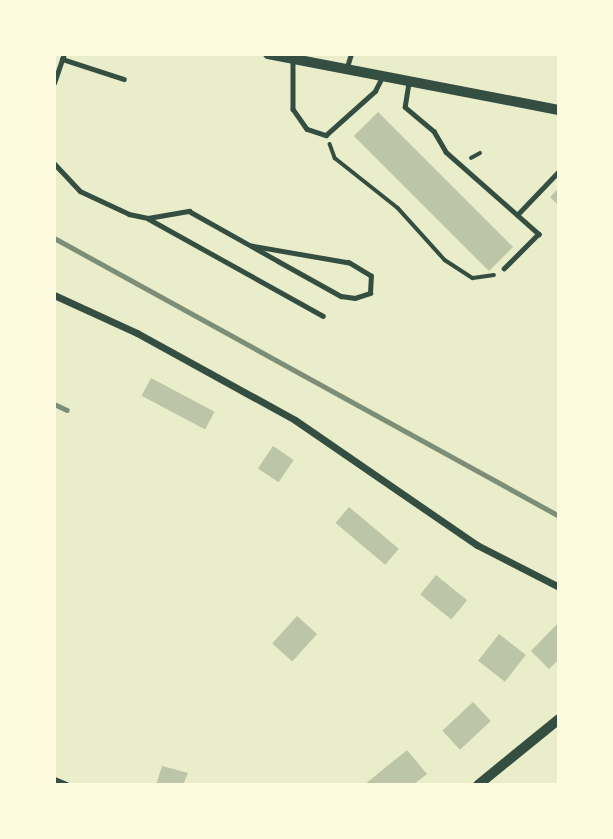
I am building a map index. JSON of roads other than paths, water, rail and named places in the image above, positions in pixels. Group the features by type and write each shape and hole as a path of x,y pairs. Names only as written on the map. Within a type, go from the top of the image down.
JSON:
{"street":[{"path":"271,55 559,110"},
{"path":"54,295 137,333 295,420 477,545 559,587"},
{"path":"478,785 559,719"},
{"path":"54,780 66,785"}],"lane":[{"path":"346,69 351,54"},
{"path":"54,83 63,57 124,79"},
{"path":"293,59 293,109 307,129 326,135 375,91 382,77"},
{"path":"409,82 405,107 434,131 446,152 539,234 505,269"},
{"path":"54,163 80,191 148,218 323,316"},
{"path":"517,215 559,170"},
{"path":"148,218 189,211 251,246 341,296 355,298 370,293 371,276 349,263 251,246"}],"railway":[{"path":"54,238 559,516"},
{"path":"54,404 67,410"}]}
